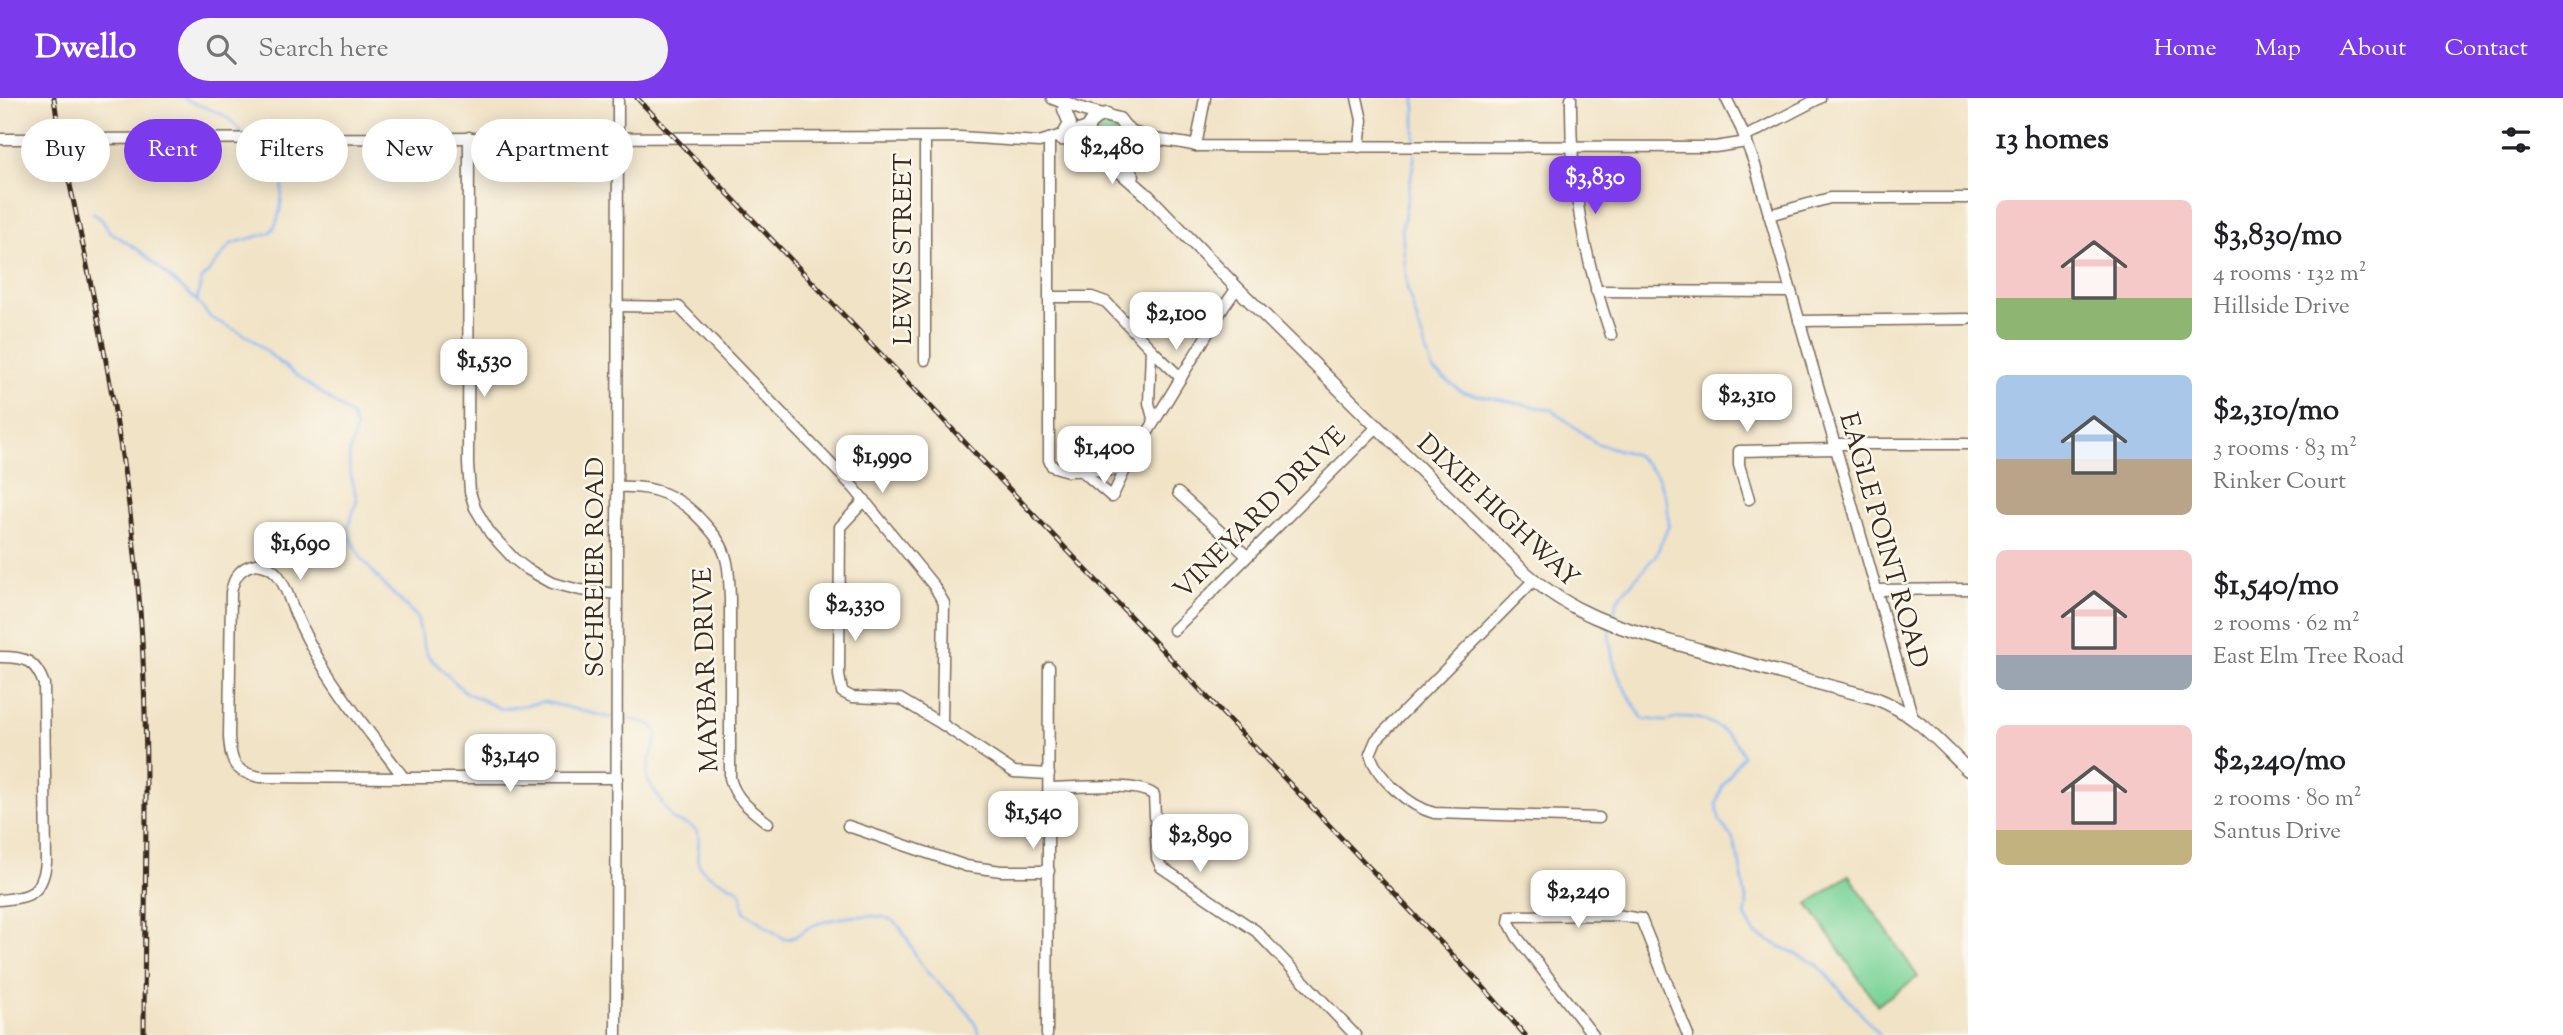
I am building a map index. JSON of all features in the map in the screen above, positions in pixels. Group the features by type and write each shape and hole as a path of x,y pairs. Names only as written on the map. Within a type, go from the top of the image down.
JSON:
{"main road":[{"path":"1051,98 1088,127"},
{"path":"1051,98 1084,110 1107,114 1123,123"},
{"path":"1055,138 1070,124 1065,109"},
{"path":"1107,114 1096,118 1088,127 1087,136 1093,149 1109,154 1122,147"},
{"name":"DIXIE HIGHWAY","path":"1123,123 1126,135 1122,147 1125,165 1148,195 1237,288 1534,580 1571,606 1629,631 1875,698 1912,715 1968,770"},
{"name":"DIXIE HIGHWAY","path":"1093,149 1148,195"}],"street":[{"name":"SCHREIER ROAD","path":"618,98 618,119"},
{"path":"1192,145 1205,98"},
{"path":"1357,98 1362,120 1359,147"},
{"path":"1571,98 1571,147 1583,240 1611,335"},
{"name":"EAGLE POINT ROAD","path":"1726,98 1746,140 1769,215 1912,715"},
{"path":"1122,147 1142,141 1165,146 1715,147 1746,140 1820,98"},
{"path":"1123,123 1129,130 1145,136 1192,145"},
{"path":"633,138 968,138 1039,142 1088,127"},
{"path":"0,139 469,137 468,464 471,498 490,533 527,569 563,587 617,594"},
{"path":"1055,138 1075,141 1093,149"},
{"path":"1055,138 1049,460 1052,466 1057,468 1082,471 1125,470"},
{"name":"LEWIS STREET","path":"925,139 925,360"},
{"name":"SCHREIER ROAD","path":"616,1035 618,182"},
{"path":"1769,215 1830,198 1968,198"},
{"path":"1082,471 1112,497 1125,470 1237,288"},
{"path":"1596,291 1791,292"},
{"path":"1050,297 1092,297 1106,302 1181,378"},
{"path":"617,306 679,307 865,500 934,586 944,603 942,724"},
{"path":"1799,321 1968,320"},
{"path":"1151,349 1149,403 1154,422"},
{"name":"VINEYARD DRIVE","path":"1174,630 1377,427"},
{"path":"1749,499 1737,459 1739,451 1968,444"},
{"name":"MAYBAR DRIVE","path":"617,487 646,487 679,500 709,528 724,553 730,598 730,778 733,789 747,807 768,823"},
{"path":"1178,493 1247,556"},
{"path":"865,500 840,527 839,675 842,692 852,697 900,699 1014,772 1049,774"},
{"path":"404,778 307,641 281,577 274,570 262,565 244,568 233,581 230,610 229,737 231,755 239,771 260,777 404,778 617,778"},
{"path":"1534,580 1376,740 1370,754 1377,769 1401,794 1415,805 1434,813 1599,818"},
{"path":"1877,590 1968,589"},
{"path":"0,657 13,657 30,662 38,668 44,684 46,863 44,880 34,892 21,898 0,900"},
{"path":"1047,1035 1049,667"},
{"path":"1049,788 1147,789 1154,795 1157,812 1157,858 1161,867 1256,932 1355,1035"},
{"path":"848,826 966,866 1001,871 1049,871"},
{"path":"1592,1035 1517,937 1509,922 1510,916 1616,915 1641,919 1688,1035"}],"green space":[{"path":"1106,126 1113,129 1116,136 1113,143 1106,146 1099,143 1096,136 1099,129"},
{"path":"1849,875 1918,977 1877,1005 1808,904"}],"waterway":[{"path":"184,98 223,115 236,126"},
{"path":"1415,98 1415,141"},
{"path":"1415,154 1402,230 1407,288 1432,369 1462,392 1552,410 1596,443 1636,455 1657,475 1667,500 1669,525 1656,555 1618,599 1613,618"},
{"path":"197,301 201,281 231,244 269,233 273,228 279,213 282,182"},
{"path":"93,213 109,231 140,251 197,301 211,318 251,338 280,363 351,415 356,428 349,456 350,472 357,500 348,528 351,539 361,558 417,617 428,656 465,692 501,709 545,702 612,718"},
{"path":"1609,631 1615,668 1643,719 1665,721 1683,717 1703,720 1728,734 1743,755 1723,785 1716,804 1720,822 1732,837 1739,860 1747,905 1745,916 1755,934 1817,964 1880,1035"},
{"path":"619,718 639,721 656,730 657,737 647,779 673,820 695,830 699,841 697,858 702,869 741,892 744,911 784,939 796,936 820,923 843,918 879,916 889,919 900,928 923,967 965,1008 979,1035"}],"railway":[{"path":"54,98 117,424 139,597 146,761 144,1035"},
{"path":"637,98 1484,988 1525,1035"}]}
